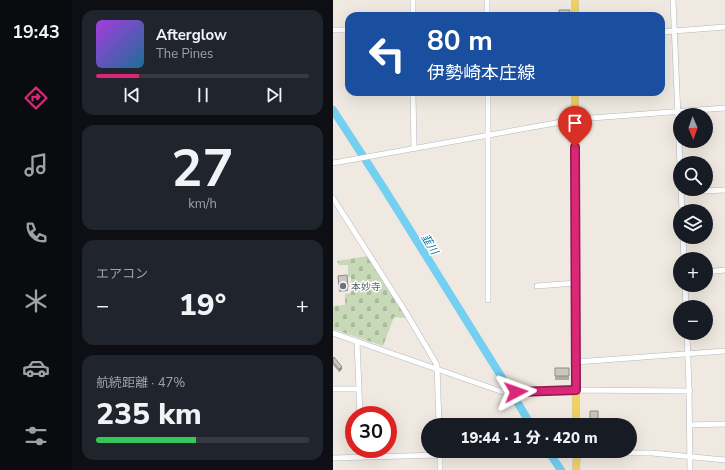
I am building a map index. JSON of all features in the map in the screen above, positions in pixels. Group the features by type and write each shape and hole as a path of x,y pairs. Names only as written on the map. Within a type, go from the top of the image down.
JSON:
{"main road":[{"path":"575,0 575,12"},
{"path":"575,96 576,418"},
{"path":"576,470 577,458"}],"street":[{"path":"413,0 413,12"},
{"path":"487,0 487,12"},
{"path":"673,0 677,108"},
{"path":"665,31 725,27"},
{"path":"333,30 345,30"},
{"path":"413,96 414,148"},
{"path":"487,96 488,300"},
{"path":"713,109 725,108"},
{"path":"333,163 578,119 673,112"},
{"path":"713,190 725,190"},
{"path":"333,198 405,311 437,365 439,418"},
{"path":"713,271 725,270"},
{"path":"537,286 575,282"},
{"path":"333,333 505,393 576,390 689,391"},
{"path":"687,340 690,470"},
{"path":"357,341 360,406"},
{"path":"576,362 725,352"},
{"path":"333,389 359,389"},
{"path":"689,425 725,424"},
{"path":"637,453 725,460"},
{"path":"397,455 421,454"},
{"path":"333,458 345,458"},
{"path":"440,458 440,470"}],"green space":[{"path":"368,256 407,318 394,317 383,346 333,329 333,306 345,305 345,294 351,293 351,277 348,277 348,265 339,265 337,261"}],"building":[{"path":"559,10 570,10 570,12 559,12"},
{"name":"本妙寺","path":"347,275 348,287 339,288 338,276"},
{"path":"334,357 342,367 339,369 333,362"},
{"path":"555,368 569,368 569,376 555,376"},
{"path":"590,411 598,411 598,418 590,418"}],"waterway":[{"name":"韮川","path":"333,110 385,190 509,389"},
{"name":"韮川","path":"513,395 527,418"},
{"name":"韮川","path":"553,458 561,470"}],"place":[{"name":"本妙寺","path":"343,286"}],"route":[{"path":"516,392 576,390 575,147"}]}
